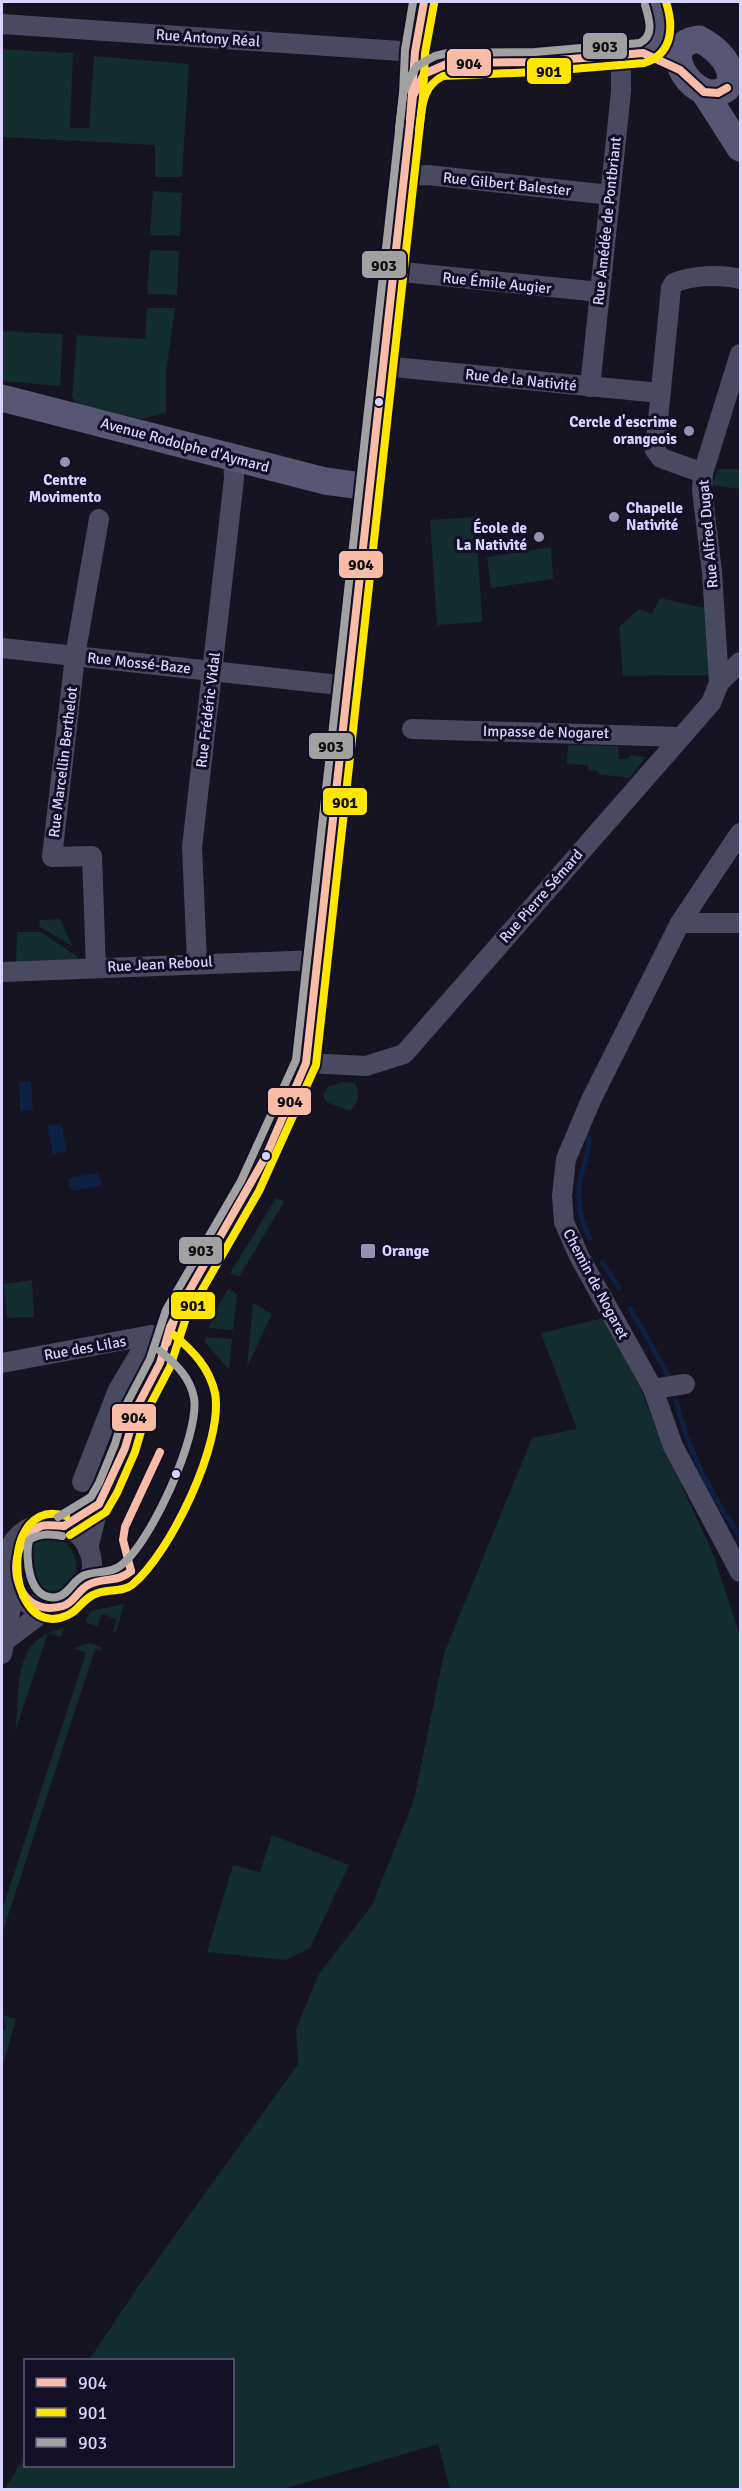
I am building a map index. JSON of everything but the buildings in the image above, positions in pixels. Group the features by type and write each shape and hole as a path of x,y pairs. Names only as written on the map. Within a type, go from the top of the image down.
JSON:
{"street":[{"path":"424,6 425,31 431,51 449,63"},
{"path":"3,1647 47,1609 66,1605 87,1586 91,1567 88,1548 99,1504 125,1448 138,1407 160,1363 176,1314 261,1166 306,1063 413,96 415,52 424,6"},
{"path":"656,6 694,40 708,44 727,82 741,148"},
{"path":"413,96 424,74 449,63 484,64 632,54 658,44 661,38 656,6"},
{"name":"Rue Antony Réal","path":"2,24 415,52"},
{"path":"680,70 678,57 681,50 694,40"},
{"path":"632,54 727,82"},
{"name":"Rue Amédée de Pontbriant","path":"590,387 621,92 632,54"},
{"path":"727,82 729,112 741,129"},
{"name":"Rue Gilbert Balester","path":"404,176 428,175 610,195"},
{"name":"Rue Émile Augier","path":"393,271 600,292"},
{"path":"703,472 656,454 671,288 678,281 724,276 741,279"},
{"name":"Rue Alfred Dugat","path":"719,683 702,490 703,472 741,354"},
{"name":"Rue de la Nativité","path":"383,366 660,393"},
{"name":"Avenue Rodolphe d'Aymard","path":"2,398 325,481 369,487"},
{"name":"Rue Frédéric Vidal","path":"197,962 192,847 234,479 233,457"},
{"name":"Rue Marcellin Berthelot","path":"96,967 92,856 52,856 75,656 99,519"},
{"name":"Rue Mossé-Baze","path":"2,648 348,686"},
{"name":"Rue Pierre Sémard","path":"306,1063 366,1066 404,1054 711,703 719,683 741,662"},
{"name":"Impasse de Nogaret","path":"412,729 680,736"},
{"name":"Chemin de Nogaret","path":"741,833 681,923 572,1142 566,1159 561,1196 564,1222 579,1256 653,1389 673,1446 741,1572"},
{"path":"681,923 741,922"},
{"name":"Rue Jean Reboul","path":"2,972 197,962 318,960"},
{"name":"Rue des Lilas","path":"2,1363 143,1337 157,1336 167,1343"},
{"path":"82,1482 118,1390 141,1351 143,1337"},
{"path":"653,1389 685,1384"},
{"path":"64,1526 99,1504"},
{"path":"47,1609 23,1600 14,1591 6,1565 8,1551 15,1539 25,1530 37,1524 51,1523 74,1531 88,1548"},
{"path":"3,1647 14,1591"}],"green space":[{"path":"2,49 73,53 70,128 89,128 94,56 189,64 182,177 155,177 155,145 2,137"},
{"path":"153,191 182,193 180,236 150,235"},
{"path":"150,250 179,251 177,295 147,294"},
{"path":"147,308 175,308 166,373 166,413 142,419 77,405 72,397 77,335 145,339"},
{"path":"2,331 63,334 60,386 2,381"},
{"path":"718,469 740,469 740,489 712,485"},
{"path":"476,517 482,622 437,625 430,520"},
{"path":"551,547 553,579 491,588 487,557"},
{"path":"660,598 705,608 708,675 623,676 619,627 639,609 652,614"},
{"path":"568,745 618,746 619,759 627,759 631,755 646,757 629,778 598,774 598,771 588,770 588,765 567,764"},
{"path":"60,919 72,946 39,926 40,920"},
{"path":"17,932 41,932 78,957 77,961 16,963"},
{"path":"342,1082 355,1083 357,1087 358,1098 350,1111 326,1102 323,1094 328,1087"},
{"path":"276,1198 284,1202 239,1277 230,1273"},
{"path":"32,1280 34,1317 7,1318 4,1284"},
{"path":"228,1289 237,1294 233,1330 209,1328 215,1312"},
{"path":"253,1303 272,1314 247,1367"},
{"path":"603,1318 640,1387 662,1443 714,1556 740,1636 740,2489 450,2489 438,2444 284,2489 4,2490 24,2458 24,2467 234,2467 234,2359 90,2359 142,2281 298,2064 296,2029 319,1974 372,1905 414,1800 444,1653 532,1438 577,1429 541,1333"},
{"path":"205,1337 232,1339 229,1370 205,1342"},
{"path":"45,1537 67,1544 76,1564 75,1576 68,1585 58,1591 46,1593 35,1591 25,1583 19,1568 24,1565 30,1551 28,1545"},
{"path":"124,1604 116,1631 113,1632 117,1619 102,1614 97,1626 85,1622 91,1611"},
{"path":"64,1628 61,1637 49,1633"},
{"path":"48,1634 15,1732 19,1683 26,1655 34,1643"},
{"path":"89,1643 101,1647 101,1651 95,1649 2,1934 2,1910 86,1653 74,1648"},
{"path":"272,1835 349,1865 310,1948 285,1960 207,1952 233,1865 260,1872"},
{"path":"3,2015 16,2019 2,2069 2,2031 6,2029"}],"water":[{"path":"31,1081 33,1110 20,1111 19,1082"},
{"path":"61,1123 67,1151 53,1154 47,1126"},
{"path":"98,1173 102,1182 100,1186 71,1191 68,1178"}],"waterway":[{"path":"587,1134 588,1150 580,1179 579,1202 583,1224 590,1238"},
{"path":"602,1262 619,1288"},
{"path":"630,1308 670,1378"},
{"path":"676,1401 701,1471 740,1536"}],"transit line":[{"name":"903","path":"58,1517 91,1497 99,1483 115,1444 127,1403 150,1359 166,1310 241,1181 296,1060 403,95 405,50 413,2"},
{"name":"904","path":"410,120 415,52 424,2"},
{"name":"901","path":"419,131 422,107 427,92 430,86 443,76 536,72 644,63 654,59 661,53 669,38 670,21 666,2"},
{"name":"901","path":"70,1535 106,1512 117,1493 135,1452 147,1411 170,1367 186,1318 259,1191 316,1065 423,97 425,53 434,4"},
{"name":"903","path":"399,129 403,94 410,77 417,66 435,56 448,53 535,52 640,43 645,40 649,31 645,5"},
{"name":"904","path":"167,1343 176,1314 266,1156 306,1063 413,96 424,74 449,63 535,62 643,53 680,70 704,92 718,93 727,88"},
{"name":"904","path":"64,1526 99,1504 125,1448 137,1407 160,1363 170,1327 187,1294"},
{"name":"901","path":"66,1516 44,1515 29,1525 20,1542 17,1564 20,1586 28,1605 41,1616 60,1618 66,1616 97,1593 123,1589 132,1585 147,1570 162,1549 191,1496 211,1439 216,1414 215,1393 209,1375 199,1360 174,1335"},
{"name":"903","path":"62,1536 45,1535 29,1540 28,1567 31,1577 34,1586 47,1597 61,1595 85,1575 113,1570 120,1566 145,1536 158,1513 181,1462 194,1415 194,1398 189,1384 182,1372 160,1351"},
{"name":"904","path":"131,1571 123,1540 125,1527 160,1452"},
{"name":"904","path":"64,1526 41,1526 28,1535 20,1548 16,1563 17,1578 22,1592 32,1602 45,1608 63,1606 88,1585 115,1579 131,1571"}],"place":[{"name":"Cercle d'escrime orangeois","path":"689,431"},
{"name":"Centre Movimento","path":"65,462"},
{"name":"Chapelle Nativité","path":"614,517"},
{"name":"École de La Nativité","path":"539,537"},
{"name":"Orange","path":"368,1251"}]}
